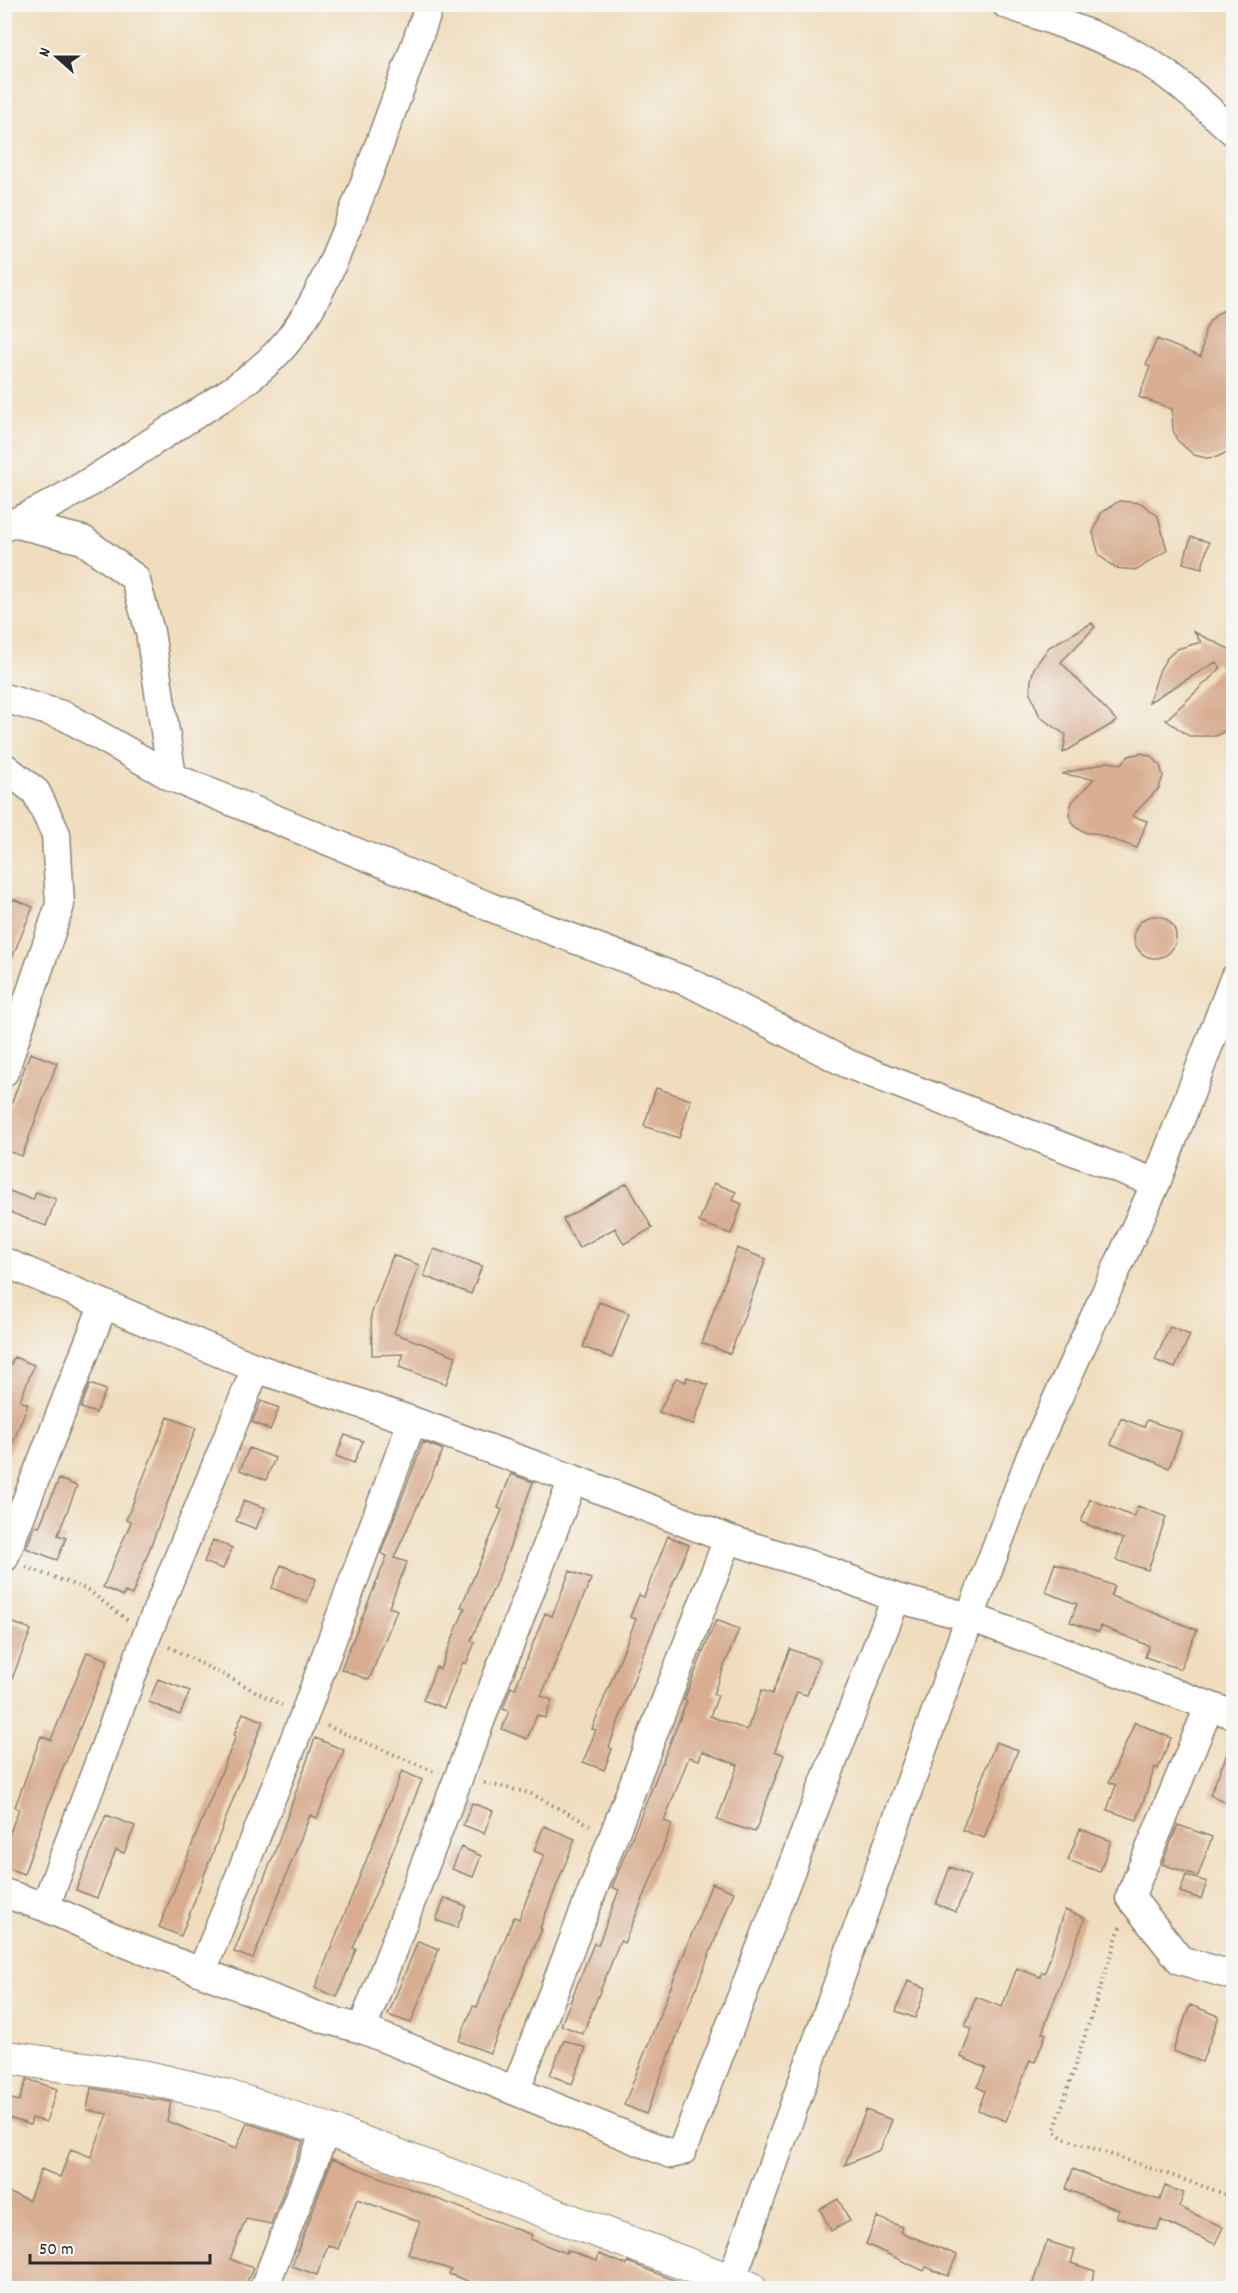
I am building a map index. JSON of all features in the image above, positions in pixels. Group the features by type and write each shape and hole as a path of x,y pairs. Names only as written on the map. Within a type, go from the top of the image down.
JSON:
{"main road":[{"path":"4,2056 156,2080 226,2096 326,2129 740,2285"}],"street":[{"path":"9,525 30,516 112,468 243,383 279,351 306,314 334,259 430,4"},
{"path":"1006,4 1146,61 1180,86 1233,132"},
{"path":"9,525 82,540 135,578 150,632 172,777"},
{"path":"4,698 65,716 172,777 490,907 691,983 848,1064 1156,1183"},
{"path":"4,768 36,792 56,834 60,905 4,1072"},
{"path":"740,2285 970,1617 1031,1456 1156,1183 1233,979"},
{"path":"4,1262 103,1306 256,1368 412,1421 573,1479 728,1539 823,1569 896,1598 970,1617 1221,1711 1130,1897 1180,1960 1233,1976"},
{"path":"4,1558 103,1306"},
{"path":"45,1907 147,1635 256,1368"},
{"path":"202,1971 304,1716 412,1421"},
{"path":"362,2029 573,1479"},
{"path":"516,2090 728,1539"},
{"path":"4,1893 45,1907 128,1944 326,2019 362,2029 671,2154 682,2151 896,1598"},
{"path":"264,2289 326,2129"}],"path":[{"path":"1130,1897 1054,2131 1056,2135 1063,2138 1233,2197"}],"building":[{"path":"1233,306 1233,449 1217,457 1206,458 1194,455 1177,440 1173,430 1172,409 1139,397 1150,367 1146,365 1157,339 1201,357 1205,330 1210,321 1218,313"},
{"path":"1119,501 1141,503 1158,516 1167,550 1137,570 1115,568 1099,555 1093,533 1101,513"},
{"path":"1191,537 1209,542 1202,568 1183,563"},
{"path":"1092,623 1095,627 1061,662 1117,721 1063,753 1066,735 1040,717 1030,693 1031,680 1034,668 1049,647"},
{"path":"1194,632 1233,651 1233,726 1216,736 1189,736 1166,720 1221,668 1216,662 1149,702 1160,669 1167,658 1177,649 1201,642"},
{"path":"1140,753 1151,756 1160,765 1163,776 1159,788 1132,816 1147,821 1137,848 1094,833 1087,833 1075,827 1069,815 1072,802 1094,779 1062,774 1108,762 1121,764 1129,756"},
{"path":"13,899 33,907 5,975 4,919"},
{"path":"1155,916 1170,922 1176,937 1170,952 1155,958 1140,952 1134,937 1140,922"},
{"path":"30,1053 57,1063 22,1156 4,1150 4,1124"},
{"path":"656,1088 691,1100 679,1138 644,1126"},
{"path":"627,1183 652,1228 624,1244 615,1228 579,1248 563,1219"},
{"path":"714,1183 736,1192 733,1200 742,1204 731,1234 699,1222"},
{"path":"4,1189 33,1200 36,1192 56,1199 46,1226 4,1210"},
{"path":"737,1248 766,1259 730,1354 702,1343"},
{"path":"434,1249 482,1266 471,1294 424,1276"},
{"path":"393,1255 419,1265 394,1333 456,1356 446,1384 399,1367 404,1354 372,1355 371,1315"},
{"path":"599,1302 629,1313 612,1358 583,1347"},
{"path":"1170,1327 1190,1335 1175,1368 1155,1360"},
{"path":"14,1357 34,1365 20,1401 28,1404 6,1461 4,1381"},
{"path":"687,1377 708,1385 693,1425 659,1412 676,1378 686,1382"},
{"path":"90,1384 106,1390 96,1413 81,1408"},
{"path":"261,1401 279,1408 270,1430 252,1422"},
{"path":"168,1417 196,1428 132,1595 125,1592 123,1596 103,1587 131,1522 126,1520"},
{"path":"1121,1418 1144,1427 1147,1420 1182,1432 1169,1468 1111,1444"},
{"path":"345,1435 363,1441 354,1463 336,1456"},
{"path":"423,1442 443,1450 394,1558 407,1562 389,1607 397,1610 369,1680 341,1669 387,1556 381,1553"},
{"path":"249,1448 275,1458 266,1480 240,1470"},
{"path":"511,1474 533,1482 501,1571 471,1640 475,1642 466,1664 463,1662 444,1708 423,1700 436,1667 440,1669 465,1608 461,1607 502,1510 498,1508"},
{"path":"59,1479 77,1486 58,1535 66,1538 57,1560 26,1548 35,1526 39,1527"},
{"path":"1090,1499 1134,1517 1138,1506 1166,1517 1148,1570 1116,1560 1123,1539 1081,1522"},
{"path":"244,1500 265,1508 256,1529 236,1521"},
{"path":"668,1536 689,1545 644,1652 609,1747 612,1749 604,1770 583,1762 596,1730 592,1729 636,1619 630,1617 639,1595 644,1597"},
{"path":"213,1540 232,1548 223,1569 204,1562"},
{"path":"1055,1563 1114,1586 1111,1596 1197,1630 1180,1669 1145,1657 1149,1646 1101,1626 1099,1632 1070,1622 1077,1604 1045,1592"},
{"path":"281,1565 316,1579 307,1602 272,1588"},
{"path":"570,1571 591,1579 541,1696 552,1700 545,1718 537,1715 527,1739 502,1729 509,1711 503,1709 511,1687 515,1689 545,1613 552,1616"},
{"path":"4,1619 31,1630 6,1694 4,1694"},
{"path":"716,1620 739,1629 713,1694 718,1696 710,1716 747,1730 762,1690 772,1694 790,1649 820,1660 807,1695 797,1692 775,1751 784,1755 755,1832 717,1820 738,1765 702,1751 699,1760 689,1757 664,1821 672,1824 648,1887 624,1943 620,1941 583,2034 561,2025 594,1943 598,1945 619,1890 612,1887 687,1701 684,1700"},
{"path":"87,1652 108,1660 52,1795 24,1874 4,1867 4,1848 19,1809 15,1807 41,1736 51,1740"},
{"path":"158,1679 190,1691 180,1715 149,1702"},
{"path":"243,1713 263,1721 181,1936 159,1927 236,1736 234,1735"},
{"path":"1135,1722 1171,1738 1158,1769 1155,1767 1137,1820 1107,1810 1116,1785 1109,1782"},
{"path":"315,1738 344,1750 317,1818 310,1815 253,1959 234,1952 274,1854"},
{"path":"1233,1740 1233,1805 1210,1795"},
{"path":"996,1742 1018,1750 984,1838 962,1830"},
{"path":"402,1771 422,1780 353,1948 356,1949 337,1997 315,1988"},
{"path":"472,1803 493,1811 484,1833 463,1825"},
{"path":"106,1815 135,1826 124,1853 116,1850 97,1898 76,1890"},
{"path":"1178,1825 1212,1837 1198,1876 1162,1864"},
{"path":"544,1826 575,1839 540,1928 542,1929 490,2053 459,2041 473,2006 477,2007 514,1917 519,1919 544,1855 534,1851"},
{"path":"1080,1829 1111,1841 1100,1872 1068,1860"},
{"path":"461,1847 481,1856 473,1877 452,1869"},
{"path":"950,1867 970,1875 956,1912 936,1904"},
{"path":"1186,1875 1207,1882 1201,1899 1180,1892"},
{"path":"712,1883 734,1892 646,2114 624,2105"},
{"path":"445,1898 466,1906 457,1928 436,1920"},
{"path":"1065,1910 1085,1918 1042,2033 1046,2034 1035,2062 1030,2060 1006,2121 978,2110 985,2091 977,2087 986,2068 961,2057 972,2028 965,2026 976,1997 1002,2007 1017,1968 1040,1977 1042,1972 1045,1973"},
{"path":"418,1941 439,1949 411,2023 388,2015"},
{"path":"908,1981 926,1988 915,2018 896,2011"},
{"path":"1190,2005 1219,2016 1202,2062 1173,2051"},
{"path":"564,2040 586,2048 572,2084 550,2075"},
{"path":"27,2079 57,2089 46,2122 32,2118 30,2125 4,2116 4,2097 19,2101"},
{"path":"91,2088 171,2102 167,2121 236,2149 247,2123 303,2141 271,2224 246,2219 230,2259 253,2268 244,2289 4,2289 4,2191 29,2200 41,2169 60,2177 71,2149 91,2157 108,2114 87,2110"},
{"path":"866,2110 892,2120 880,2150 845,2165"},
{"path":"332,2159 532,2235 530,2239 566,2253 567,2250 597,2261 599,2254 627,2265 628,2262 696,2289 489,2289 449,2274 451,2270 408,2254 420,2222 357,2199 338,2249 328,2245 317,2275 292,2266"},
{"path":"1073,2169 1124,2190 1160,2200 1165,2186 1184,2193 1179,2207 1223,2227 1215,2244 1161,2220 1157,2230 1116,2217 1119,2210 1066,2189"},
{"path":"838,2199 850,2221 831,2231 820,2209"},
{"path":"877,2217 902,2227 900,2232 957,2255 948,2276 926,2267 924,2271 866,2244"},
{"path":"1047,2241 1075,2250 1071,2263 1095,2271 1089,2289 1031,2289"}]}
